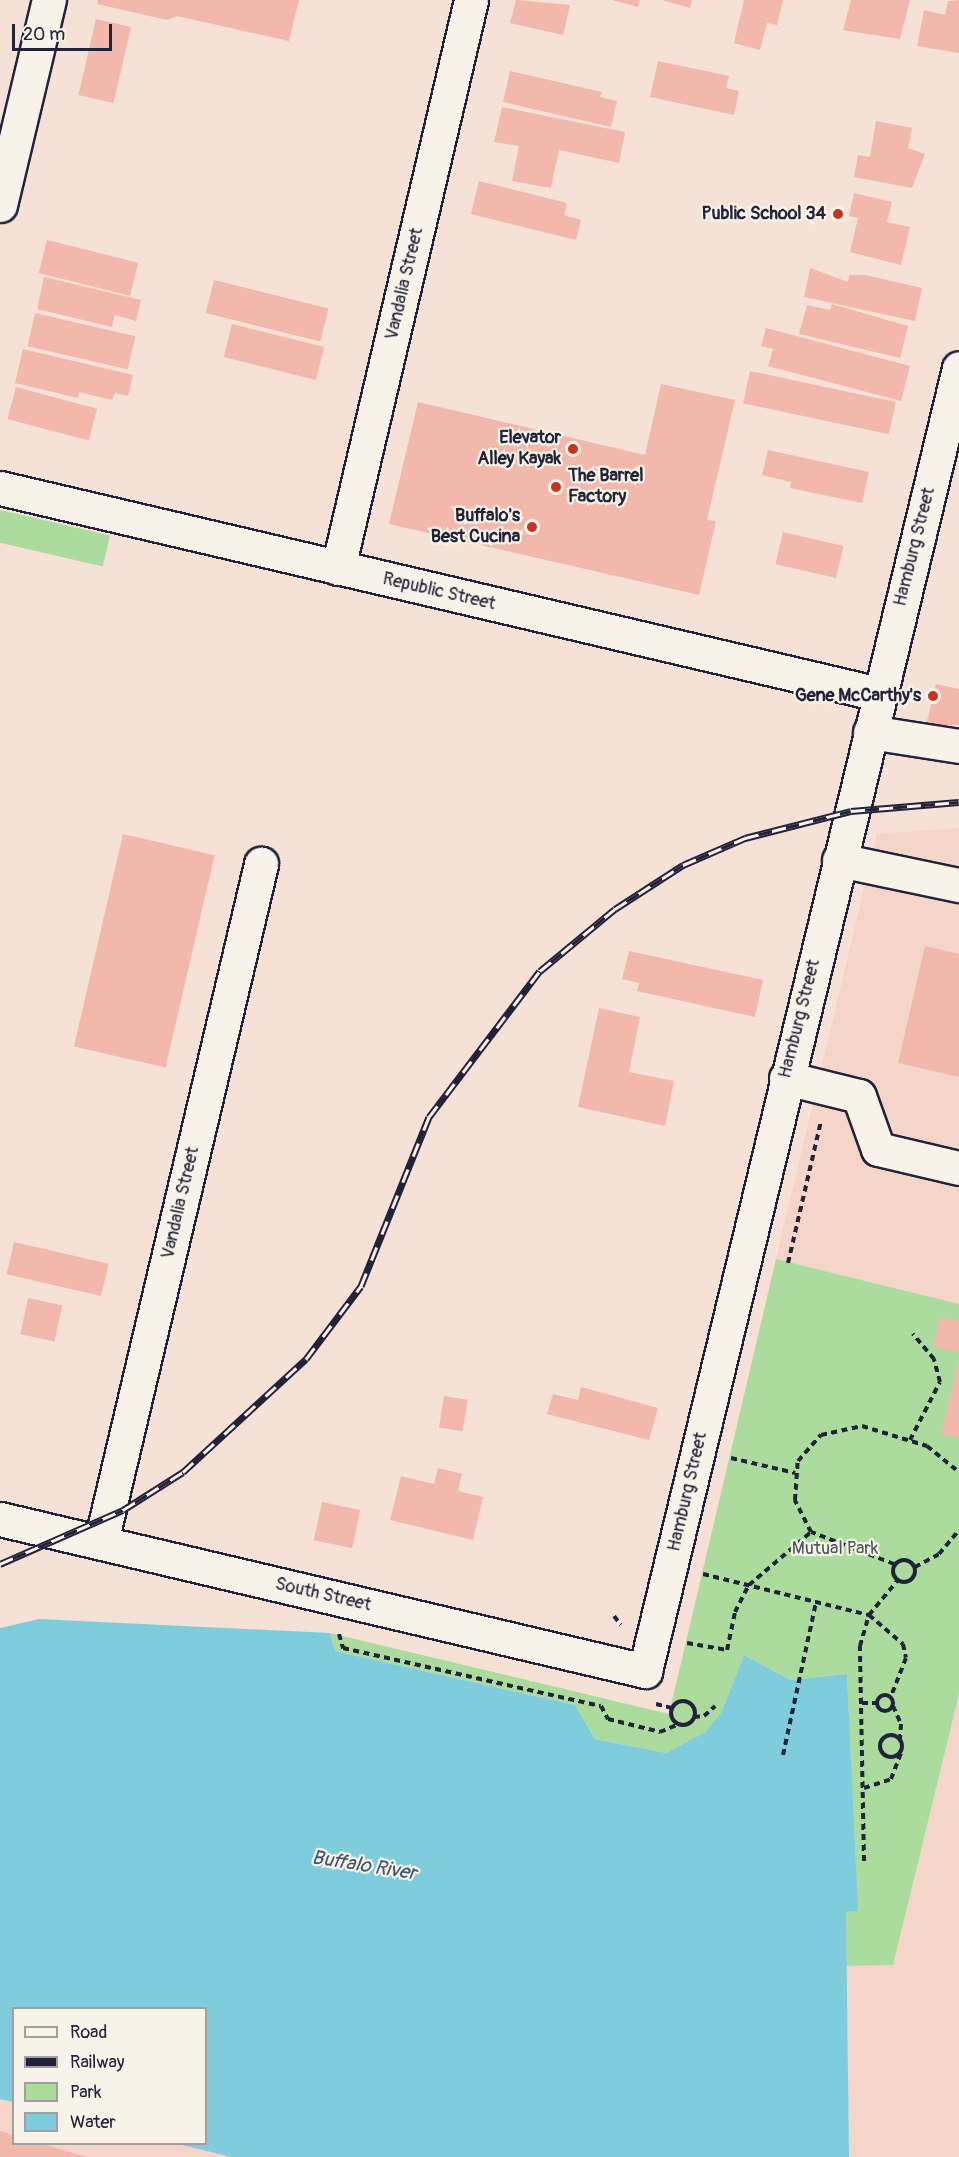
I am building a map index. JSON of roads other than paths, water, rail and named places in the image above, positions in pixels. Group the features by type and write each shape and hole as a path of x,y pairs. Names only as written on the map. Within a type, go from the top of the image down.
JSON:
{"street":[{"path":"0,205 49,0"},
{"name":"Vandalia Street","path":"338,568 471,0"},
{"name":"Hamburg Street","path":"645,1671 786,1078 959,368"},
{"name":"Republic Street","path":"0,488 879,694"},
{"path":"870,732 959,746"},
{"path":"839,860 959,885"},
{"name":"Vandalia Street","path":"101,1542 261,864"},
{"path":"786,1078 859,1096 878,1149 959,1168"},
{"name":"South Street","path":"0,1519 645,1671"}],"water":[{"name":"Buffalo River","path":"39,1619 330,1633 335,1651 575,1705 595,1739 666,1753 705,1732 721,1713 744,1655 790,1680 847,1674 858,1911 846,1912 849,2157 231,2157 182,2145 207,2145 207,2007 12,2007 12,2102 0,2099 0,1628"}],"railway":[{"path":"0,1564 123,1510 183,1472 306,1359 361,1286 429,1117 540,971 615,909 683,865 745,838 851,811 959,802"}],"place":[{"name":"Public School 34","path":"838,214"},
{"name":"Elevator Alley Kayak","path":"573,449"},
{"name":"The Barrel Factory","path":"556,487"},
{"name":"Buffalo's Best Cucina","path":"532,527"},
{"name":"Gene McCarthy's","path":"933,696"}],"park label":[{"name":"Mutual Park","path":"835,1549"}]}
